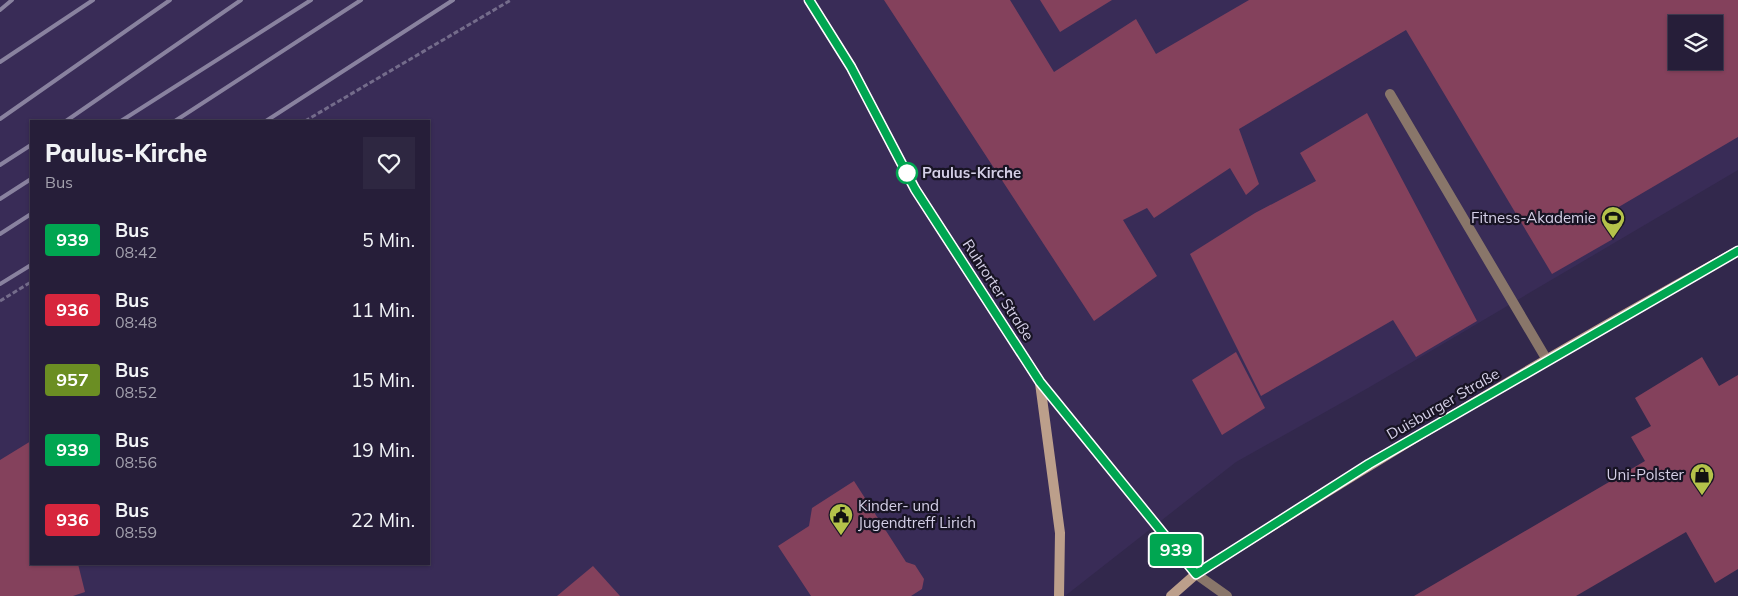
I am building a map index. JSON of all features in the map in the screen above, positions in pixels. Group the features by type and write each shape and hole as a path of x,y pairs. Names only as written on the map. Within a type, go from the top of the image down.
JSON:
{"main road":[{"name":"Ruhrorter Straße","path":"809,0 851,67 915,189 1040,382 1196,574"},
{"name":"Duisburger Straße","path":"1171,596 1196,574 1369,464 1738,251"},
{"path":"1040,382 1060,533 1059,596"}],"street":[{"path":"1390,94 1547,360"},
{"path":"1196,574 1227,596"}],"path":[{"path":"307,120 511,0"},
{"path":"0,301 30,283"}],"shaded area":[{"path":"0,0 1738,0 1738,170 1368,388 1236,462 1065,596 0,596"}],"building":[{"path":"884,0 1010,0 1054,72 1136,19 1156,54 1249,0 1738,0 1738,137 1605,215 1613,239 1552,274 1406,30 1239,129 1259,184 1246,195 1230,168 1154,218 1147,208 1123,220 1157,276 1094,321"},
{"path":"1040,0 1112,0 1060,32"},
{"path":"1367,113 1477,321 1416,357 1393,320 1261,396 1190,254 1255,213 1316,181 1300,153"},
{"path":"1236,352 1265,408 1222,435 1192,380"},
{"path":"1702,357 1719,386 1738,375 1738,569 1715,583 1686,532 1576,596 1414,596 1645,461 1631,437 1651,426 1635,398"},
{"path":"30,442 30,565 78,565 85,592 73,596 0,596 0,460"},
{"name":"Kinder- und Jugendtreff Lirich","path":"854,481 906,562 915,565 924,579 922,589 911,596 811,596 778,546 809,526 812,508"},
{"path":"593,566 620,596 557,596"}],"railway":[{"path":"0,10 12,0"},
{"path":"0,62 93,0"},
{"path":"0,119 170,0"},
{"path":"67,120 241,0"},
{"path":"123,120 311,0"},
{"path":"177,120 361,0"},
{"path":"268,120 453,0"},
{"path":"0,165 30,146"},
{"path":"0,199 30,180"},
{"path":"0,234 30,215"},
{"path":"0,284 30,266"}],"bus line":[{"name":"939","path":"809,0 851,67 915,189 1040,382 1196,574 1369,464 1670,288 1738,251"}],"place":[{"name":"Paulus-Kirche","path":"907,173"},
{"name":"Fitness-Akademie","path":"1613,239"},
{"name":"Uni-Polster","path":"1702,496"},
{"name":"Kinder- und Jugendtreff Lirich","path":"841,536"}]}
